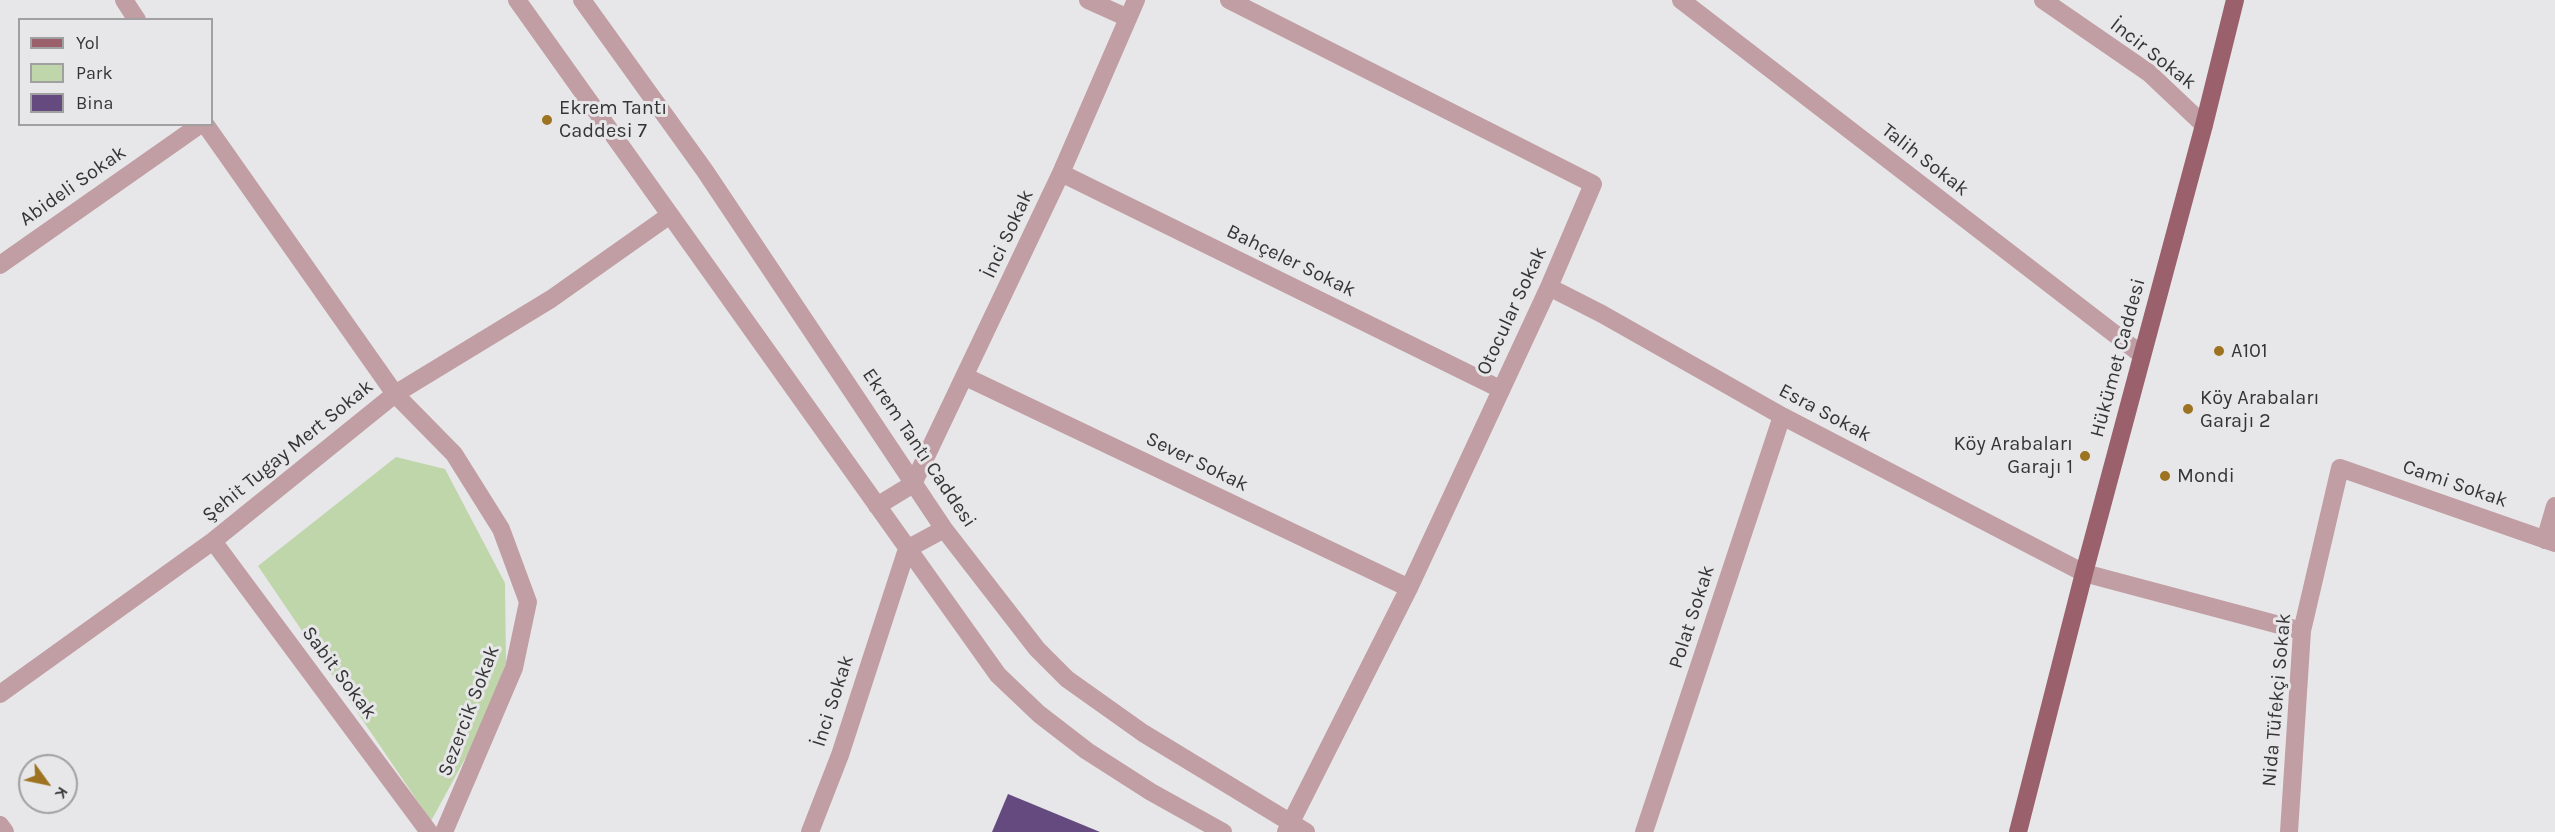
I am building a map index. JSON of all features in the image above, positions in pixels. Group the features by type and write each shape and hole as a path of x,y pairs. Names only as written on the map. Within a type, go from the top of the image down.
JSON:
{"main road":[{"name":"Hükümet Caddesi","path":"2018,832 2235,0"}],"street":[{"path":"124,0 136,18"},
{"path":"518,0 991,666 1039,714 1087,751 1151,792 1223,832"},
{"name":"Ekrem Tantı Caddesi","path":"582,0 705,171 944,529 1019,628 1067,679 1143,734 1294,829"},
{"path":"1088,0 1128,18"},
{"name":"İnci Sokak","path":"913,484 966,377 1061,173 1136,0"},
{"name":"Otocular Sokak","path":"1229,0 1593,184 1549,288 1294,829"},
{"name":"Talih Sokak","path":"1682,0 2142,355"},
{"name":"İncir Sokak","path":"2043,0 2149,73 2204,125"},
{"name":"Abideli Sokak","path":"0,265 200,126"},
{"name":"Şehit Tugay Mert Sokak","path":"0,694 213,541 395,394 204,126"},
{"name":"Bahçeler Sokak","path":"1061,173 1500,389"},
{"path":"395,394 551,299 670,215"},
{"name":"Esra Sokak","path":"1549,288 1602,314 1782,416 2084,573 2302,631"},
{"name":"Sever Sokak","path":"966,377 1409,588"},
{"name":"Sezercik Sokak","path":"395,394 454,454 501,529 528,602 514,668 444,832"},
{"name":"Polat Sokak","path":"1644,832 1782,416"},
{"name":"Cami Sokak","path":"2340,468 2550,542"},
{"name":"Nida Tüfekçi Sokak","path":"2289,832 2302,631 2340,468"},
{"path":"877,506 913,484"},
{"path":"2550,542 2555,506"},
{"path":"908,549 944,529"},
{"name":"Sabit Sokak","path":"213,541 429,832"},
{"name":"İnci Sokak","path":"810,832 840,755 908,549"},
{"path":"0,825 5,832"}],"green space":[{"path":"396,457 445,469 505,583 506,663 483,726 431,821 258,566"}],"building":[{"path":"1008,794 1100,832 992,832"}],"place":[{"name":"Ekrem Tantı Caddesi 7","path":"547,120"},
{"name":"A101","path":"2219,351"},
{"name":"Köy Arabaları Garajı 2","path":"2188,409"},
{"name":"Köy Arabaları Garajı 1","path":"2085,456"},
{"name":"Mondi","path":"2165,476"}]}
